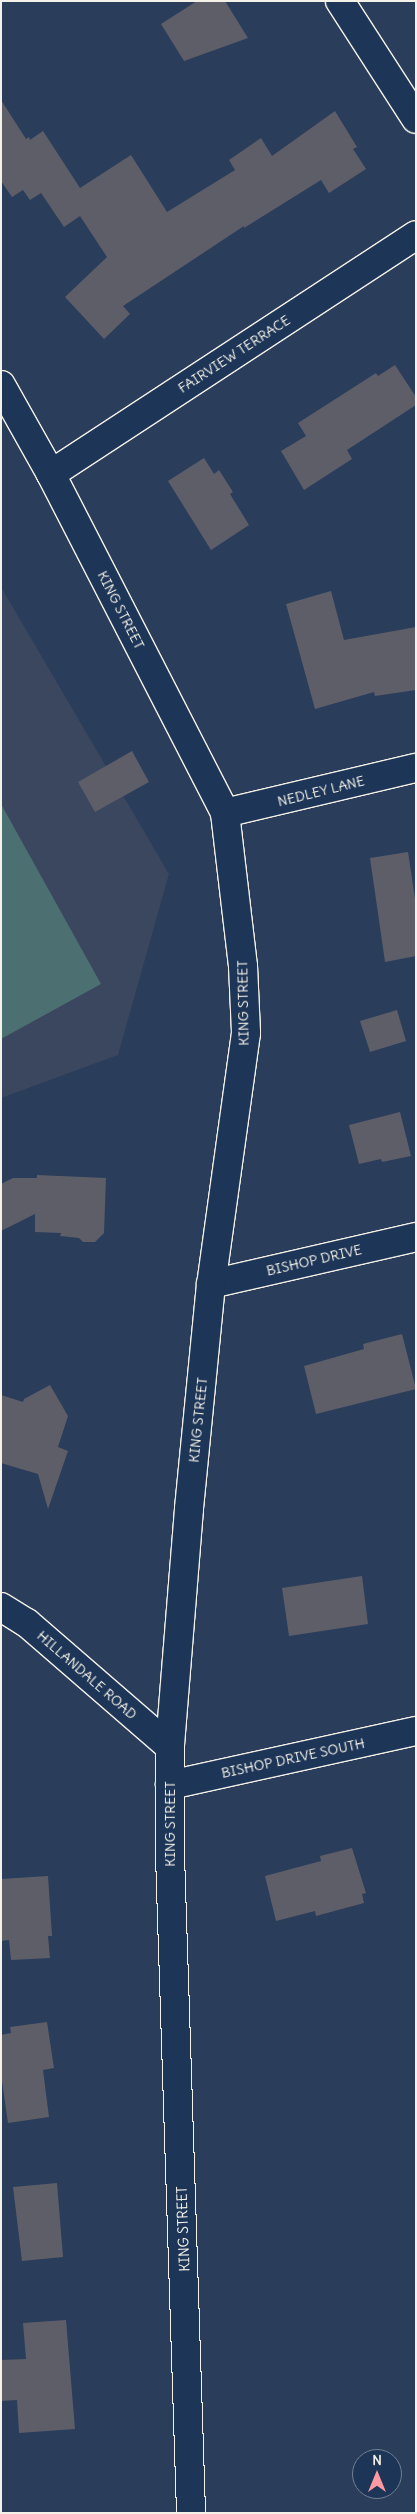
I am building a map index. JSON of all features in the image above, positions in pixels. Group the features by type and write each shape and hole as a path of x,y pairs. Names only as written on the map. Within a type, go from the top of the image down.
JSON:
{"main road":[{"path":"340,1 416,119"},
{"name":"FAIRVIEW TERRACE","path":"51,474 416,235"},
{"name":"KING STREET","path":"1,385 51,474 225,813 243,966 246,1033 211,1284 189,1509 170,1747 170,1855 191,2513"},
{"name":"NEDLEY LANE","path":"225,813 416,768"},
{"name":"BISHOP DRIVE","path":"211,1284 416,1236"},
{"name":"HILLANDALE ROAD","path":"1,1607 27,1623 170,1747"},
{"name":"BISHOP DRIVE SOUTH","path":"170,1785 416,1731"}],"shaded area":[{"path":"1,587 169,874 118,1055 1,1098"}],"green space":[{"path":"1,804 101,984 1,1039"}],"building":[{"path":"197,1 225,1 248,38 184,61 161,24"},
{"path":"1,100 26,139 29,137 30,140 43,131 80,188 131,155 167,212 235,170 229,160 261,138 272,156 335,111 357,147 353,149 366,169 329,193 321,180 244,228 244,226 123,306 130,314 104,339 65,297 107,257 80,216 64,227 41,193 30,200 23,190 12,197 1,181"},
{"path":"395,365 416,397 416,405 347,450 352,459 304,490 281,451 306,436 298,423 376,373 378,376"},
{"path":"204,458 214,474 219,470 233,492 230,494 249,525 211,550 168,481"},
{"path":"331,591 344,640 416,627 416,690 375,696 374,692 315,709 286,604"},
{"path":"132,751 149,782 95,812 78,782"},
{"path":"408,852 416,905 416,956 385,962 370,858"},
{"path":"397,1010 406,1041 370,1052 360,1021"},
{"path":"400,1112 411,1156 382,1162 381,1159 359,1164 349,1125"},
{"path":"37,1175 106,1178 104,1233 95,1242 83,1242 79,1238 60,1236 61,1233 35,1232 35,1214 1,1231 1,1184 13,1178 37,1178"},
{"path":"402,1334 416,1389 316,1414 304,1366 364,1349 363,1344"},
{"path":"50,1385 68,1416 58,1447 68,1451 48,1509 38,1474 1,1463 1,1395 23,1402 24,1399"},
{"path":"362,1576 368,1624 289,1636 282,1588"},
{"path":"352,1848 366,1893 362,1894 364,1903 316,1916 315,1911 276,1921 265,1876 321,1861 320,1856"},
{"path":"48,1876 52,1936 48,1936 50,1958 11,1960 9,1940 1,1941 1,1879"},
{"path":"47,2022 54,2068 43,2070 49,2117 8,2123 1,2074 1,2035 11,2033 10,2027"},
{"path":"57,2183 63,2257 22,2261 13,2187"},
{"path":"66,2320 75,2429 19,2433 17,2400 1,2401 1,2360 26,2359 23,2323"}]}
